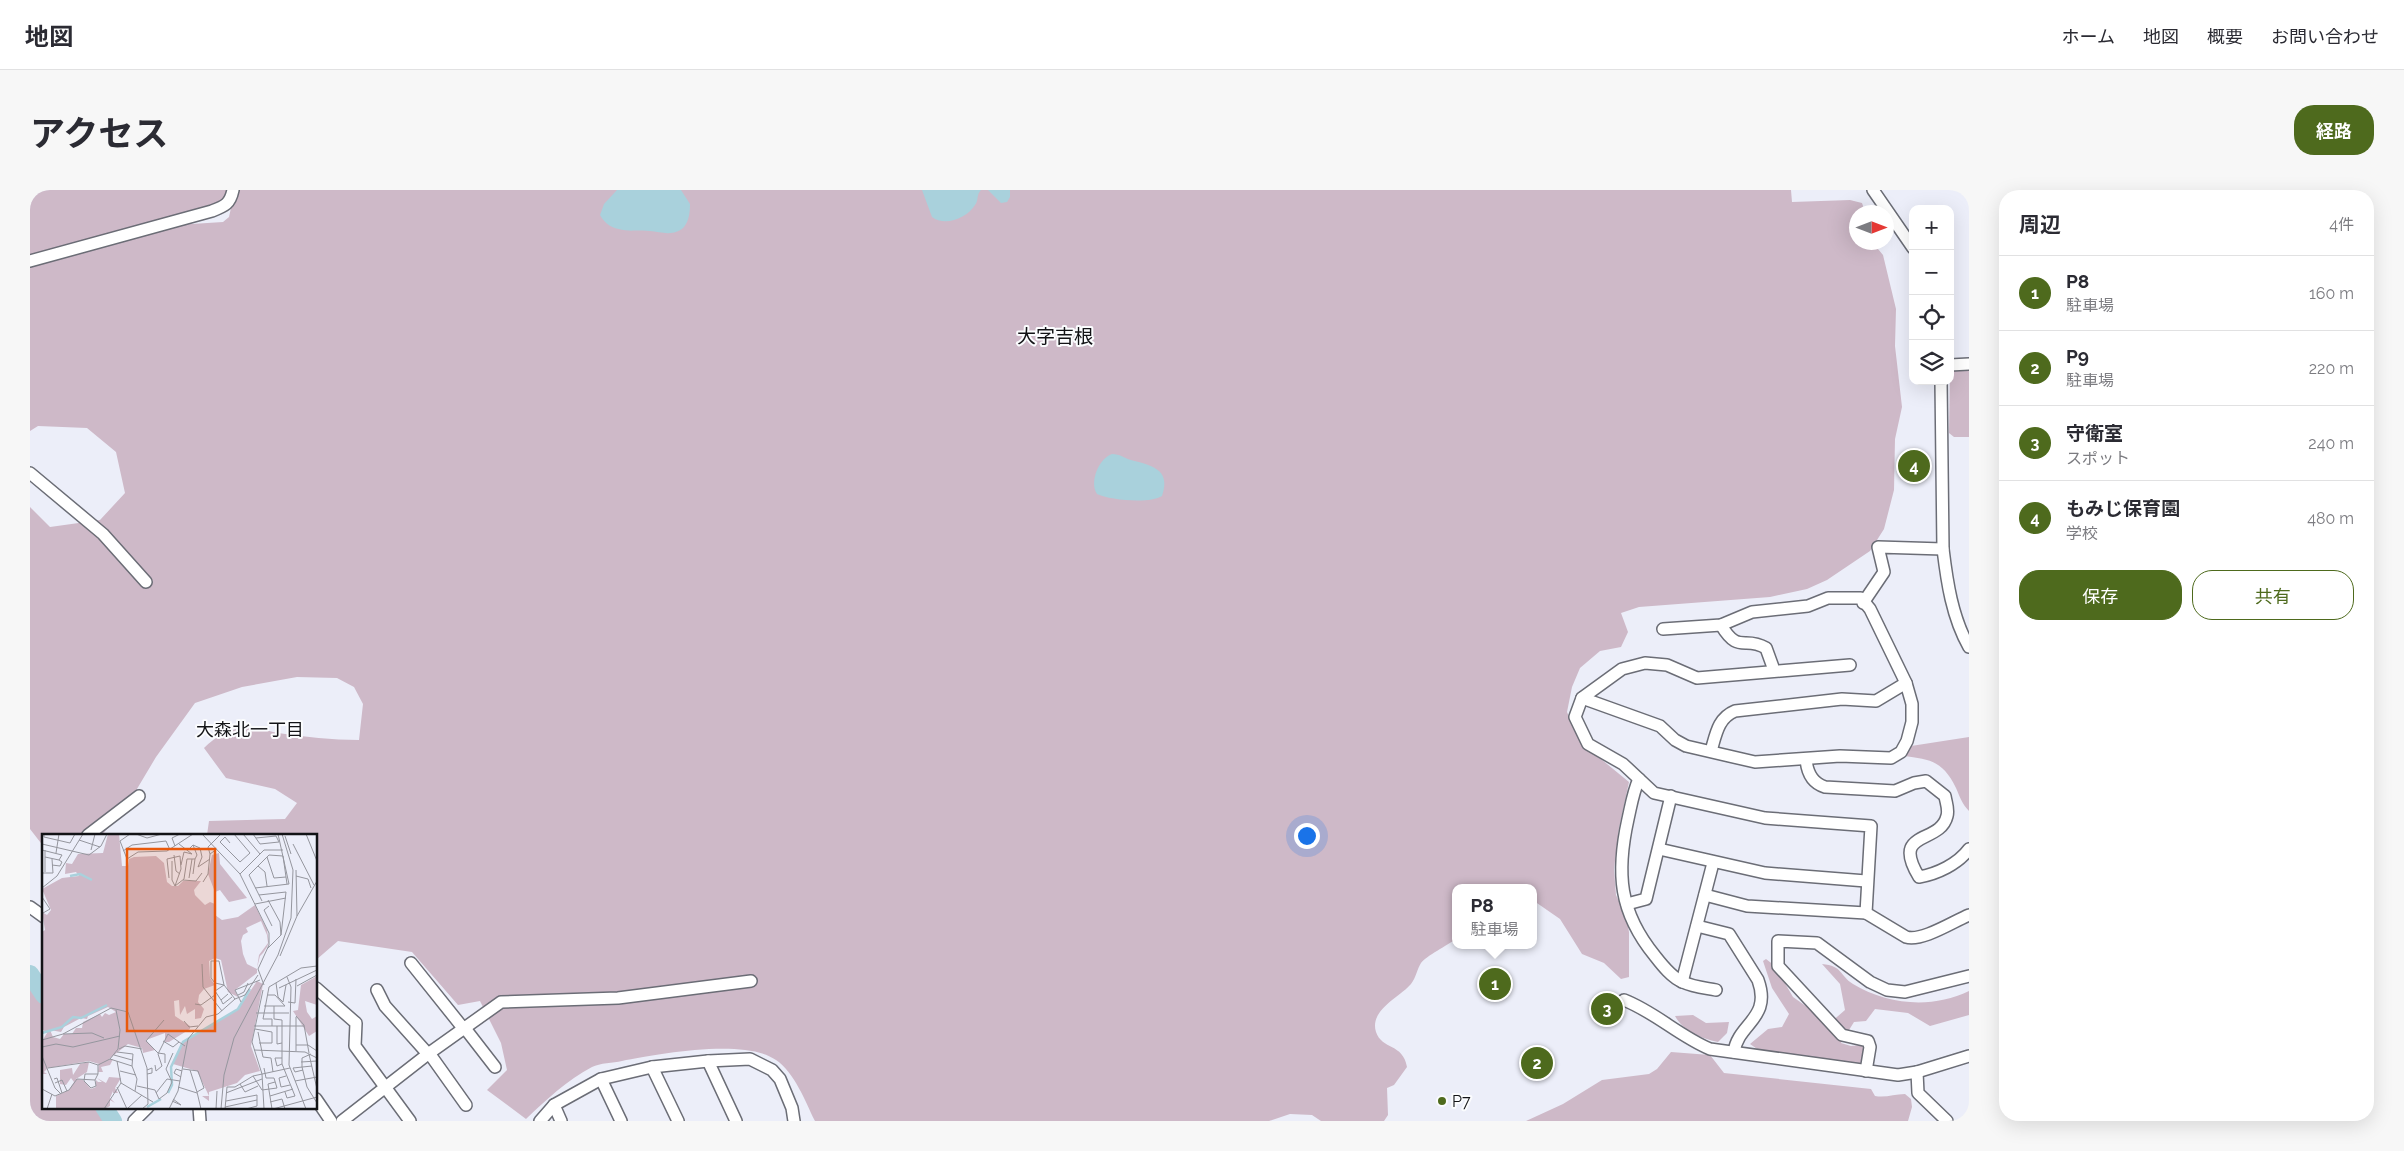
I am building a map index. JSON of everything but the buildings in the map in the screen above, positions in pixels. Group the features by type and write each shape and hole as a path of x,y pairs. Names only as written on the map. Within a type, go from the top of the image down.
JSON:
{"street":[{"path":"30,261 212,210 226,205 230,200 233,190"},
{"path":"1873,190 1909,242"},
{"path":"1954,365 1969,364"},
{"path":"1941,385 1943,549 1947,582 1968,642"},
{"path":"30,473 103,534 146,582"},
{"path":"1864,603 1884,572 1878,547 1943,549"},
{"path":"1582,698 1660,726 1686,746 1755,762 1840,756 1891,758 1901,752 1910,733 1913,714 1906,683 1870,609 1861,598 1828,598 1808,606 1757,611 1721,624 1663,629"},
{"path":"1721,624 1732,641 1741,644 1758,644 1766,648 1774,670"},
{"path":"1850,665 1697,678 1667,665 1645,663 1622,669 1582,698 1575,717 1588,744 1623,764 1654,793 1765,818 1871,826 1866,881 1866,913"},
{"path":"1711,751 1720,723 1735,711 1842,699 1876,701 1906,683"},
{"path":"1806,759 1811,777 1825,787 1895,792 1914,783 1926,782 1945,796 1948,815 1943,825 1918,838 1910,854 1911,864 1919,877 1926,876 1953,864 1960,860 1969,849"},
{"path":"1639,779 1622,845 1622,886 1638,935 1663,967 1682,982 1716,990"},
{"path":"89,834 139,796"},
{"path":"1627,904 1646,899 1671,796"},
{"path":"1659,849 1765,874 1866,881"},
{"path":"1682,982 1713,863"},
{"path":"1705,895 1748,906 1866,913 1911,938 1928,934 1969,914"},
{"path":"30,907 42,916"},
{"path":"1697,926 1729,934 1761,988 1760,1009 1756,1018 1735,1044 1734,1052"},
{"path":"1866,1071 1870,1047 1868,1041 1842,1035 1778,966 1778,941 1817,943 1870,982 1887,990 1905,992 1969,976"},
{"path":"410,963 495,1067"},
{"path":"342,1121 428,1053 501,1002 618,998 751,981"},
{"path":"318,990 356,1023 355,1046 410,1121"},
{"path":"377,990 386,1006 428,1053 466,1106"},
{"path":"1624,1000 1643,1008 1692,1042 1710,1049 1898,1075 1917,1072 1969,1056"},
{"path":"540,1121 554,1105 602,1079 652,1067 750,1059 772,1070 780,1079 792,1108 794,1121"},
{"path":"708,1061 736,1121"},
{"path":"652,1067 678,1121"},
{"path":"1917,1072 1918,1092 1947,1121"},
{"path":"602,1079 621,1121"},
{"path":"318,1102 331,1121"},
{"path":"554,1105 561,1121"},
{"path":"134,1121 147,1108"},
{"path":"199,1108 200,1121"}],"shaded area":[{"path":"30,190 230,190 224,203 30,258"},
{"path":"235,190 1791,190 1792,202 1850,200 1862,203 1863,205 1849,205 1849,250 1879,250 1883,255 1896,309 1895,346 1902,407 1895,439 1894,490 1884,529 1870,551 1827,580 1807,589 1770,597 1639,607 1621,613 1628,632 1621,647 1600,651 1580,668 1572,687 1567,712 1576,733 1585,746 1629,782 1619,828 1614,869 1616,895 1626,916 1629,932 1629,977 1621,979 1604,963 1582,954 1560,919 1537,903 1537,884 1452,884 1452,942 1424,960 1411,984 1387,1005 1377,1017 1375,1024 1379,1038 1401,1054 1405,1059 1407,1067 1394,1085 1387,1088 1388,1115 1384,1121 1321,1121 1312,1115 1290,1114 1269,1121 815,1121 789,1072 776,1060 762,1053 723,1049 678,1052 595,1066 565,1084 526,1119 487,1090 507,1070 501,1043 480,1001 458,1005 412,952 338,941 318,958 318,834 207,834 209,821 285,819 297,803 275,789 226,778 204,748 222,734 238,728 248,727 257,727 298,736 359,740 363,704 354,687 337,678 297,677 242,687 195,703 156,757 128,804 103,834 42,834 42,844 30,829 30,507 50,527 100,520 125,493 116,452 87,428 38,426 30,431 30,264 176,225 223,222 229,217"},
{"path":"1954,369 1969,369 1969,437 1954,437 1949,433 1950,385 1954,385"},
{"path":"1969,737 1969,811 1951,779 1941,767 1928,760 1903,756 1911,746"},
{"path":"1766,959 1775,966 1793,997 1830,1023 1845,1010 1840,984 1822,964 1834,967 1853,984 1867,991 1895,1000 1925,1002 1955,997 1969,991 1969,1015 1930,1026 1908,1013 1875,1009 1866,1021 1854,1022 1841,1043 1851,1046 1862,1045 1865,1050 1860,1064 1760,1051 1750,1044 1768,1029 1782,1027 1789,1014 1772,988 1763,961"},
{"path":"30,974 42,994 42,1108 101,1108 106,1121 30,1121"},
{"path":"1693,1015 1706,1023 1729,1022 1727,1033 1718,1042 1705,1039 1688,1030 1675,1016"},
{"path":"1671,1052 1710,1055 1724,1073 1871,1089 1875,1096 1905,1094 1911,1099 1912,1107 1908,1121 1526,1121 1563,1104 1602,1080 1649,1074 1657,1069"}],"water":[{"path":"617,190 681,190 690,204 687,222 680,230 672,233 629,231 615,228 604,221 600,215 604,204"},
{"path":"922,190 981,190 976,203 967,214 955,220 943,221 932,217"},
{"path":"988,190 1010,190 1010,197 1007,202 1001,203"},
{"path":"1112,454 1157,469 1164,479 1162,496 1148,500 1130,500 1097,494 1094,483 1099,465 1107,456"}],"waterway":[{"path":"30,974 42,992"},
{"path":"105,1108 113,1121"}],"place":[{"name":"もみじ保育園","path":"1914,466"},
{"name":"P8","path":"1495,984"},
{"name":"守衛室","path":"1607,1009"},
{"name":"P9","path":"1537,1063"},
{"name":"P7","path":"1442,1101"}],"district":[{"name":"大字吉根","path":"1055,336"},
{"name":"大森北一丁目","path":"250,729"}]}
